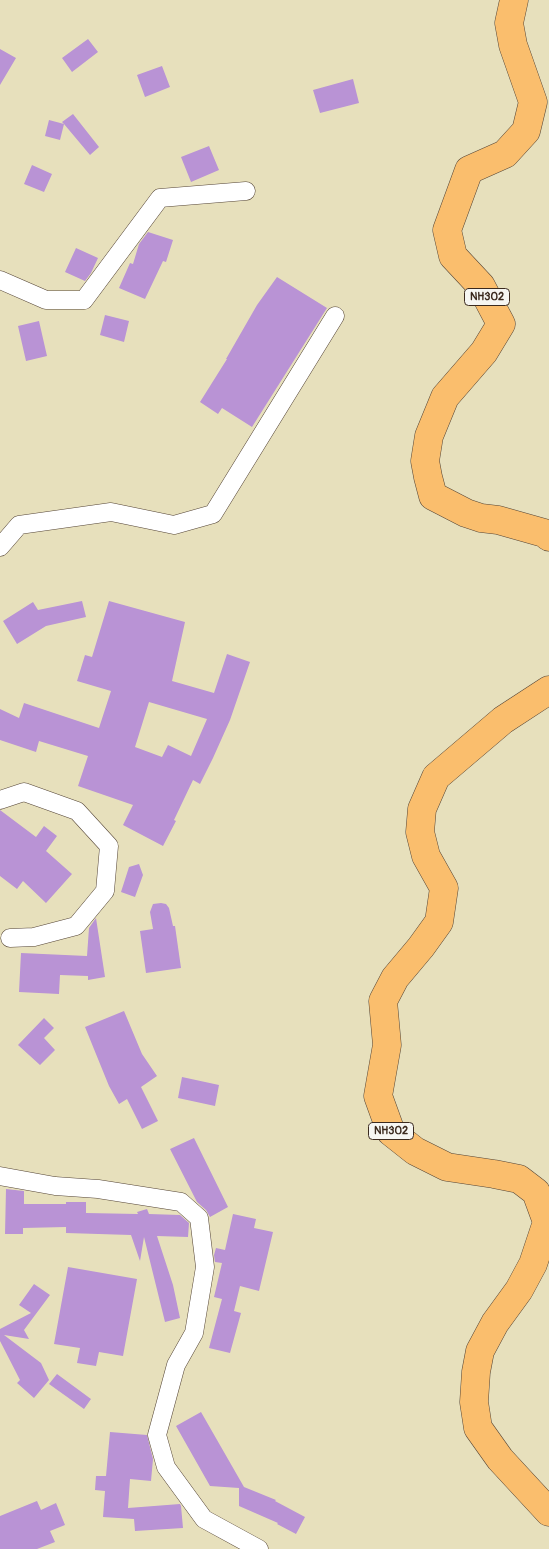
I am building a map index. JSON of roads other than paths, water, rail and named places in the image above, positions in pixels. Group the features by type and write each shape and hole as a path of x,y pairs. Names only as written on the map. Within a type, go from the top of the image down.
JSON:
{"highway":[{"name":"NH302","path":"514,0 509,22 513,45 533,102 526,130 505,154 469,170 447,230 453,256 481,286 501,324 484,352 445,397 429,436 425,460 433,496 466,513 544,533 549,537"},
{"name":"NH302","path":"549,690 503,720 436,777 422,809 420,832 426,856 444,888 439,922 395,978 383,1001 388,1045 378,1096 391,1132 415,1151 447,1167 519,1179 536,1192 547,1222 533,1264 519,1290 495,1323 480,1351 476,1372 474,1402 478,1428 500,1459 549,1512"}],"street":[{"path":"0,280 46,300 84,300 160,198 246,191"},
{"path":"0,546 18,525 110,512 174,525 212,514 335,316"},
{"path":"0,800 24,792 77,811 109,846 105,891 76,926 34,937 10,938"},
{"path":"0,1176 55,1186 98,1189 181,1202 199,1218 206,1266 194,1333 176,1365 157,1434 166,1467 204,1519 259,1549"}]}
